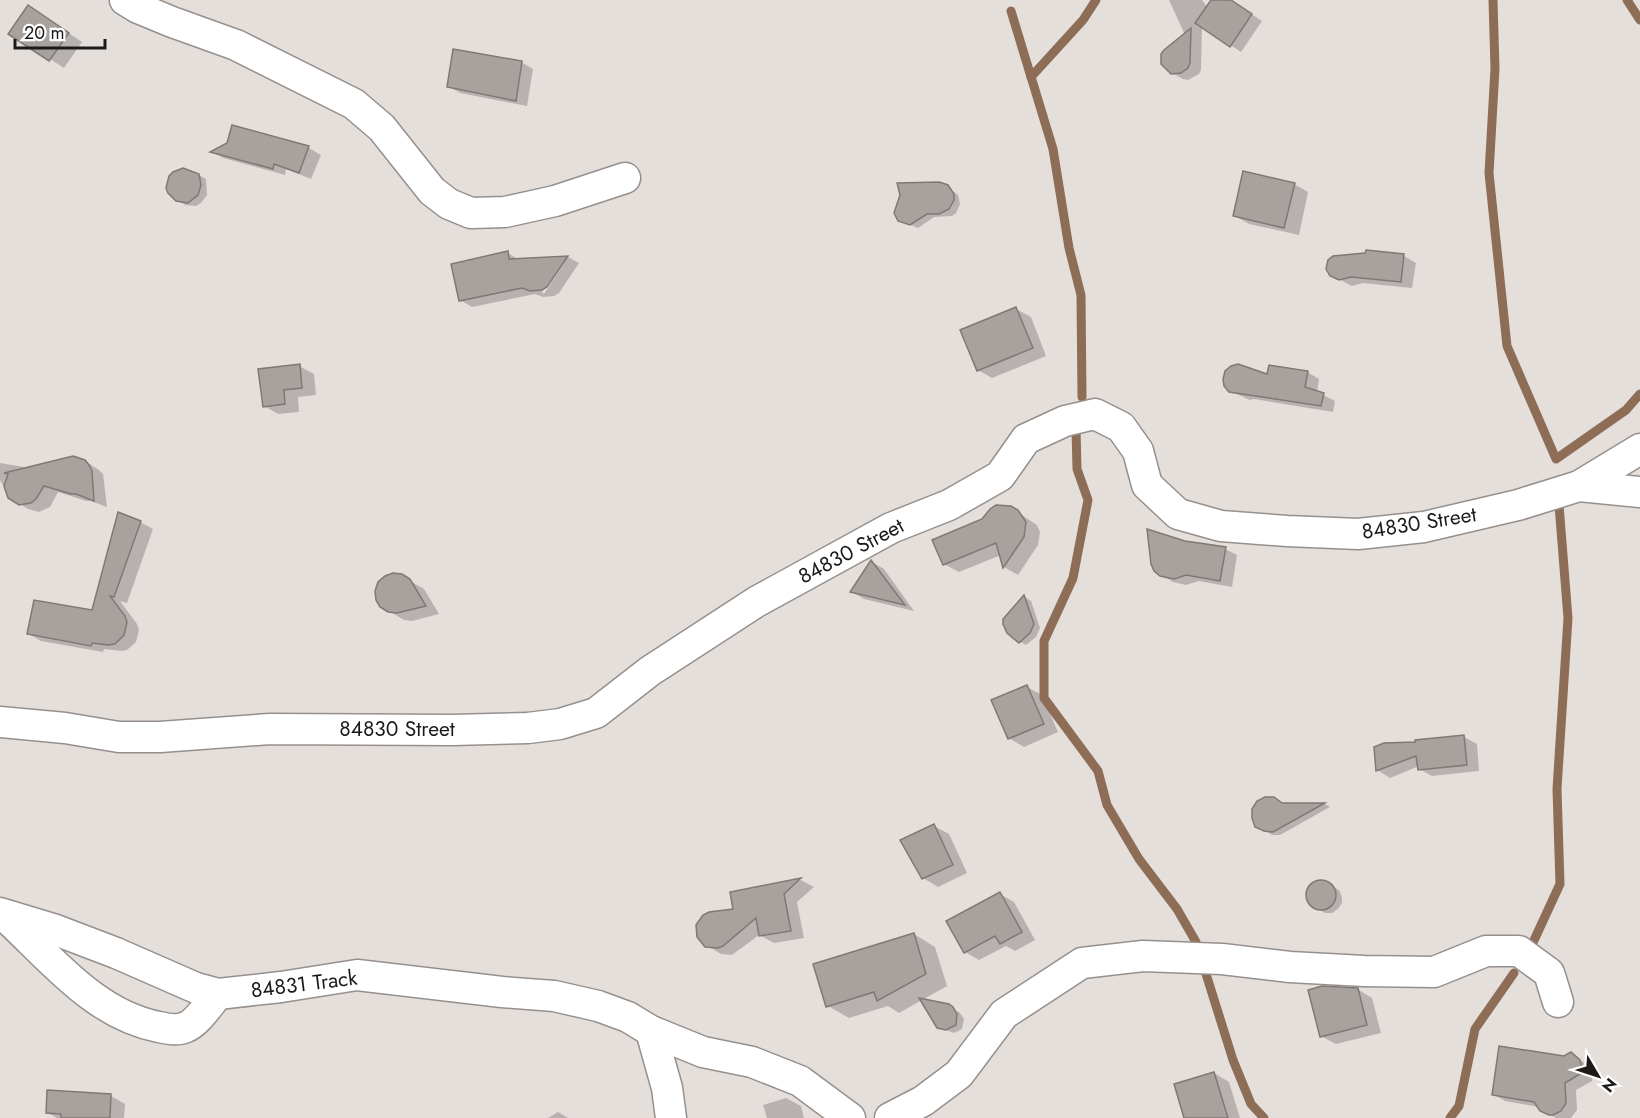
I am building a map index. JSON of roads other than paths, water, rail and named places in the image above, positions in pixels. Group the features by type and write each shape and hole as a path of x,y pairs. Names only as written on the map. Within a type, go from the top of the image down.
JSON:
{"street":[{"path":"125,0 164,18 236,45 354,104 382,128 432,190 449,204 471,213 505,212 555,201 625,178"},
{"name":"84830 Street","path":"0,722 65,728 119,737 160,737 270,729 452,730 528,728 560,724 596,713 650,671 756,602 891,528 949,505 1000,476 1026,439 1065,421 1095,414 1121,427 1138,451 1147,485 1178,514 1221,526 1287,531 1358,534 1425,527 1518,505 1579,486 1640,449"},
{"path":"1579,486 1640,492"},
{"path":"2,914 77,984 104,1005 126,1017 171,1030 187,1027 218,994"},
{"name":"84831 Track","path":"2,914 52,929 116,953 196,988 218,994 357,975 554,996 598,1006 628,1017 651,1031 703,1052 752,1062 800,1081 850,1118"},
{"path":"891,1118 923,1101 959,1074 1004,1014 1082,963 1143,956 1222,959 1290,967 1434,972 1486,951 1519,951 1549,973 1558,1002"},
{"path":"651,1031 667,1088 671,1118"}],"waterway":[{"path":"1031,77 1083,20 1096,0"},
{"path":"1493,0 1495,69 1489,173 1507,346 1556,459 1626,410 1640,394"},
{"path":"1627,0 1640,20"},
{"path":"1011,11 1053,149 1069,248 1081,295 1082,397"},
{"path":"1076,429 1077,469 1088,500 1073,578 1044,641 1044,698 1098,771 1107,805 1139,859 1177,909 1196,942 1233,1060 1251,1104 1264,1118"},
{"path":"1530,949 1560,884 1557,789 1568,618 1559,505"},
{"path":"1450,1118 1459,1106 1475,1029 1514,973"}]}
